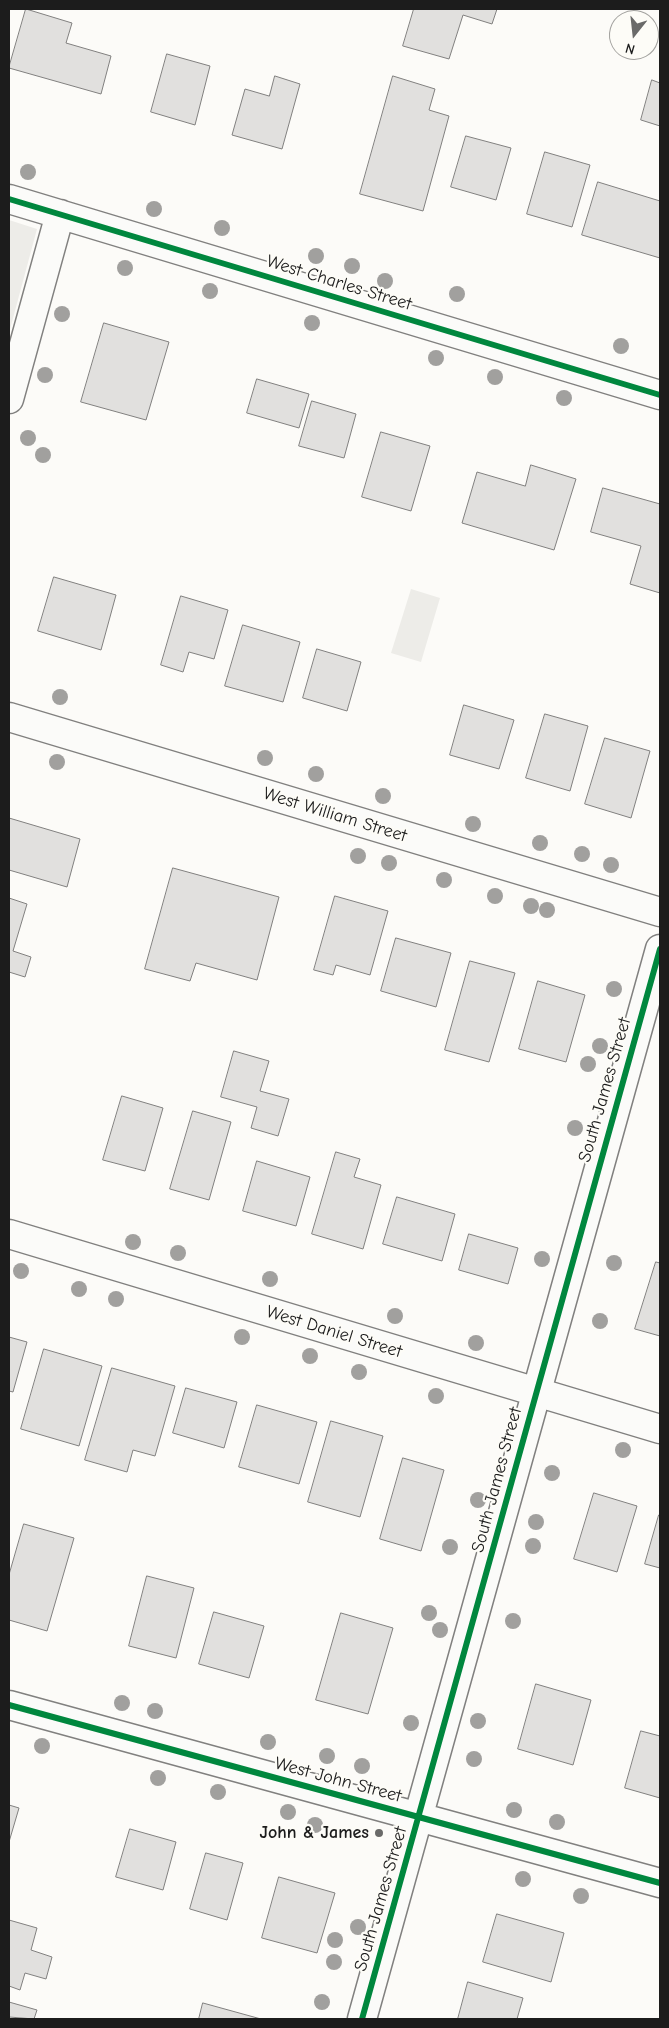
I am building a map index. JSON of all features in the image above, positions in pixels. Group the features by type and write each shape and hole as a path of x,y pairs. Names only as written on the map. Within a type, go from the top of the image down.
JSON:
{"street":[{"name":"West Charles Street","path":"9,199 660,395"},
{"path":"9,399 60,214"},
{"name":"West William Street","path":"9,717 660,912"},
{"name":"South James Street","path":"362,2019 660,949"},
{"name":"West Daniel Street","path":"9,1234 660,1429"},
{"name":"West John Street","path":"9,1705 660,1883"}],"shaded area":[{"path":"9,220 37,229 9,333"},
{"path":"411,589 440,598 421,662 391,653"}],"building":[{"path":"26,9 72,23 66,43 111,56 101,94 9,68"},
{"path":"414,9 497,9 492,24 463,15 449,59 403,46"},
{"path":"167,54 210,66 195,125 151,112"},
{"path":"275,76 300,84 282,149 232,135 245,89 269,96"},
{"path":"393,76 435,89 429,110 449,116 423,211 360,194"},
{"path":"652,80 660,83 660,126 641,120"},
{"path":"466,136 511,148 496,200 451,187"},
{"path":"545,152 590,165 572,227 527,214"},
{"path":"598,182 660,201 660,258 582,235"},
{"path":"104,323 169,342 146,420 81,402"},
{"path":"257,379 309,394 299,428 247,413"},
{"path":"312,401 356,414 344,458 299,446"},
{"path":"381,432 430,446 411,511 362,497"},
{"path":"531,465 576,479 554,550 462,523 477,472 525,486"},
{"path":"603,488 660,504 660,593 630,584 641,546 591,532"},
{"path":"54,577 116,595 101,650 38,631"},
{"path":"181,596 228,610 214,659 189,652 183,672 161,665"},
{"path":"243,625 300,642 283,702 225,686"},
{"path":"317,649 361,662 347,711 303,698"},
{"path":"464,705 514,720 499,769 450,755"},
{"path":"545,714 588,726 570,791 526,778"},
{"path":"605,738 650,751 631,818 585,804"},
{"path":"9,818 80,839 67,887 9,870"},
{"path":"173,868 279,897 257,980 196,963 190,981 145,969"},
{"path":"335,896 388,911 370,975 336,965 333,975 314,970"},
{"path":"9,898 27,904 13,951 31,957 25,977 9,972"},
{"path":"396,938 451,953 436,1007 381,991"},
{"path":"470,961 515,973 489,1062 445,1050"},
{"path":"538,981 585,995 566,1062 519,1049"},
{"path":"234,1051 269,1061 260,1091 289,1099 278,1136 251,1128 257,1107 221,1097"},
{"path":"122,1096 163,1108 145,1171 103,1160"},
{"path":"193,1111 231,1122 209,1200 170,1189"},
{"path":"336,1152 360,1159 354,1177 381,1185 363,1249 312,1234"},
{"path":"257,1161 310,1177 296,1226 243,1211"},
{"path":"397,1197 455,1214 442,1261 383,1244"},
{"path":"469,1234 518,1248 508,1284 459,1270"},
{"path":"656,1262 660,1263 660,1336 635,1329"},
{"path":"9,1337 27,1342 13,1392 9,1391"},
{"path":"44,1349 102,1366 79,1446 21,1429"},
{"path":"112,1368 175,1386 155,1456 133,1450 127,1472 85,1460"},
{"path":"186,1388 237,1402 224,1448 173,1433"},
{"path":"257,1405 317,1422 299,1484 239,1467"},
{"path":"331,1421 383,1436 360,1517 308,1502"},
{"path":"403,1458 444,1470 421,1551 380,1539"},
{"path":"594,1493 637,1506 617,1572 574,1559"},
{"path":"660,1515 660,1568 645,1564"},
{"path":"24,1524 74,1538 47,1631 9,1620 9,1575"},
{"path":"147,1576 194,1588 176,1658 129,1646"},
{"path":"214,1612 264,1626 249,1678 199,1664"},
{"path":"341,1613 393,1628 368,1714 316,1700"},
{"path":"536,1684 591,1700 573,1765 518,1749"},
{"path":"641,1731 660,1736 660,1798 625,1788"},
{"path":"9,1805 19,1808 9,1842"},
{"path":"130,1829 176,1842 163,1890 116,1877"},
{"path":"206,1853 243,1863 227,1920 190,1909"},
{"path":"279,1877 335,1893 317,1953 262,1938"},
{"path":"497,1914 564,1933 551,1982 483,1962"},
{"path":"9,1920 37,1928 31,1950 52,1957 46,1979 25,1973 20,1990 9,1986"},
{"path":"468,1982 523,1998 517,2019 458,2019"},
{"path":"9,2002 37,2010 34,2019 9,2017"},
{"path":"203,2003 261,2019 199,2019"}],"cycle path":[{"path":"9,199 660,395"},
{"path":"362,2019 660,949"},
{"path":"9,1705 660,1883"}],"place":[{"name":"John & James","path":"379,1833"}]}
